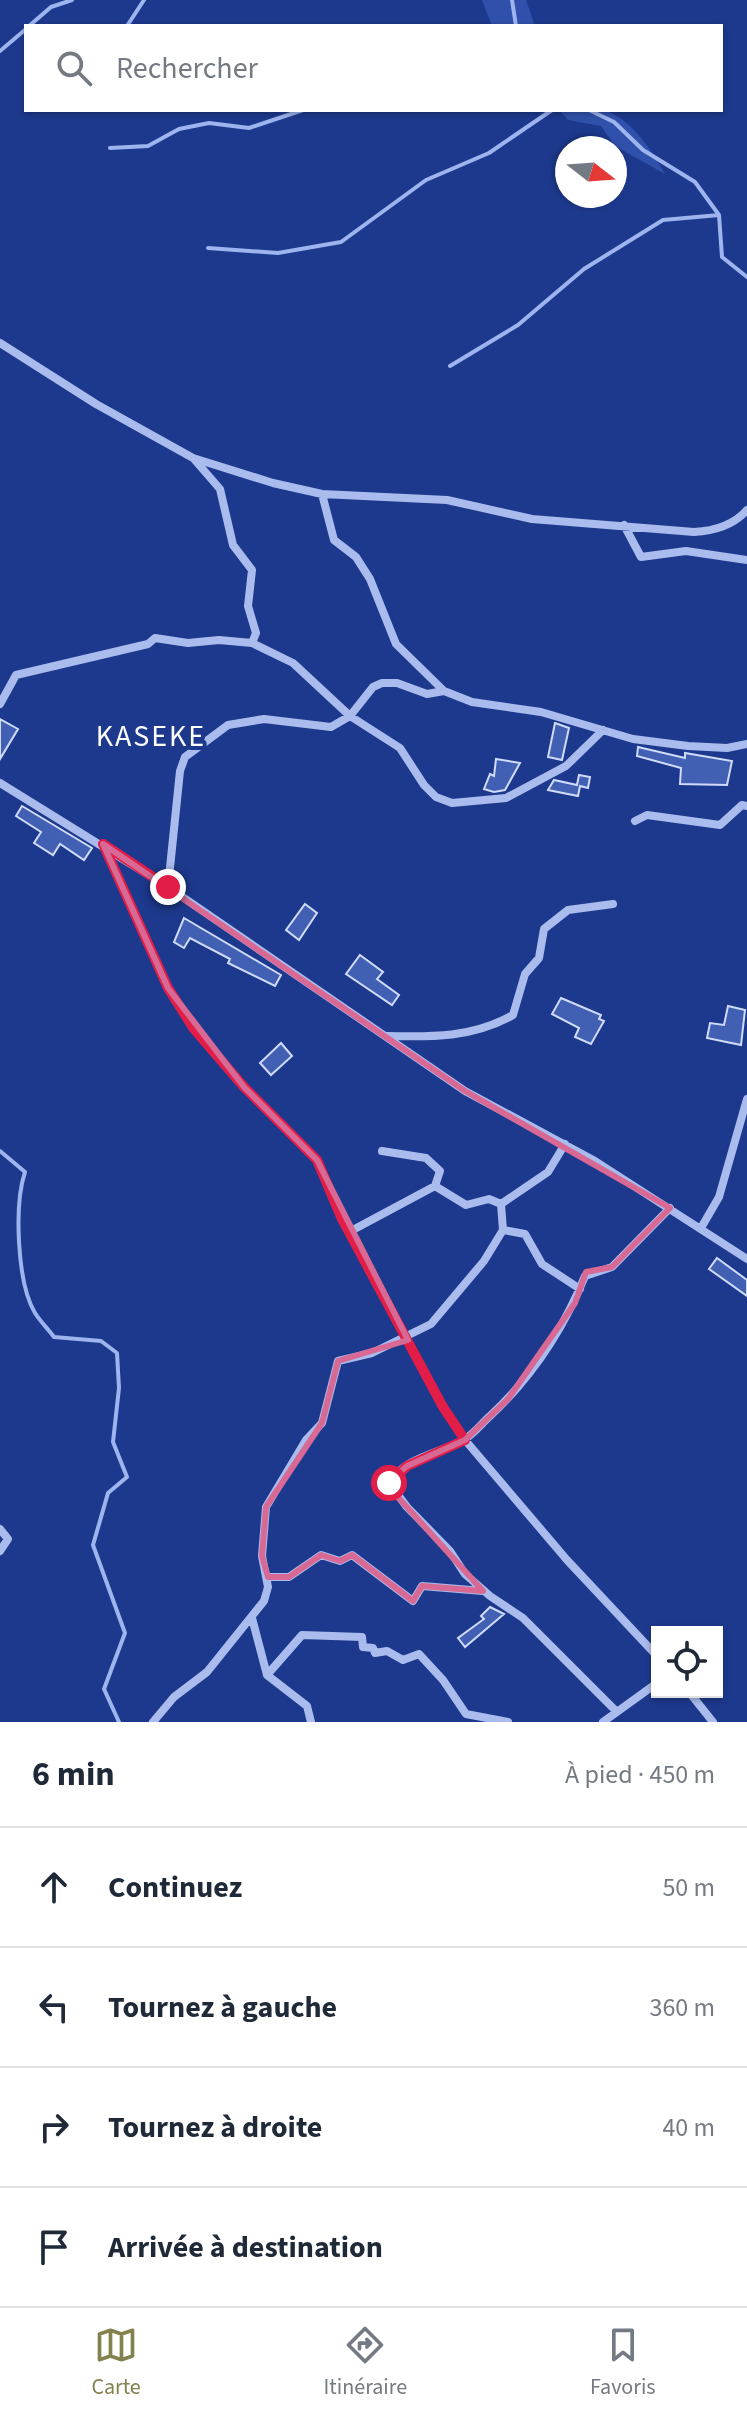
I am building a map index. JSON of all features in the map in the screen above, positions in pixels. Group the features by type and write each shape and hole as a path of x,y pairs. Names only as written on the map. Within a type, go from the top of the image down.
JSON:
{"street":[{"path":"0,343 96,404 193,458 273,483 322,494 447,500 532,519 694,532 716,531 747,510"},
{"path":"193,458 220,489 233,545 252,570 248,606 256,633 252,643"},
{"path":"322,494 334,540 356,557 370,579 396,644 444,691 472,702 505,704 633,739 727,748 747,744"},
{"path":"624,525 641,557 686,551 747,560"},
{"path":"0,704 16,675 148,644 155,638 188,643 219,640 252,643 293,663 350,716 400,748 424,785 436,797 452,803 506,798 566,766 603,730"},
{"path":"168,887 180,771 185,757 228,725 264,719 331,727 350,716 373,687 382,683 397,683 427,694 444,691"},
{"path":"0,783 168,887 280,967 465,1091 565,1144 747,1259"},
{"path":"635,821 647,815 720,825 742,805 747,806"},
{"path":"103,844 168,988 194,1029 224,1064 317,1160 349,1232 465,1440 567,1560 651,1650"},
{"path":"386,1036 442,1037 488,1029 513,1015 525,974 539,958 544,929 568,910 613,904"},
{"path":"701,1228 719,1197 747,1099"},
{"path":"501,1204 548,1172 565,1144"},
{"path":"349,1232 435,1186 440,1171 426,1158 382,1151"},
{"path":"435,1186 466,1205 489,1199 501,1204"},
{"path":"153,1722 174,1697 207,1672 264,1601 268,1577 262,1556 266,1507 279,1481 322,1423 338,1361 364,1356 407,1339 431,1324 463,1289 503,1230 501,1204"},
{"path":"616,1711 523,1618 483,1591 390,1489 389,1483 407,1466 465,1440 527,1381 575,1303 585,1276 612,1267 670,1208"},
{"path":"503,1230 525,1234 542,1264 580,1289"},
{"path":"0,1529 8,1539 0,1551"},
{"path":"268,1577 289,1577 321,1555 340,1561 352,1555 413,1601 422,1586 483,1591"},
{"path":"252,1618 267,1675 307,1706 311,1722"},
{"path":"267,1675 302,1635 362,1637 363,1647 373,1648 375,1653 387,1651 403,1660 419,1654 443,1680 466,1714 508,1722"},
{"path":"603,1722 651,1687"},
{"path":"694,1698 713,1722"}],"highlighted area":[{"path":"103,844 465,1091 670,1208 612,1267 586,1272 575,1303 508,1399 465,1440 407,1466 386,1484 483,1591 422,1586 413,1601 352,1555 340,1561 321,1555 289,1577 268,1577 262,1556 266,1507 322,1423 338,1361 408,1340 317,1160 244,1087 168,988"}],"shaded area":[{"path":"482,0 526,0 534,24 491,24"},
{"path":"561,112 614,114 640,137 665,174 627,153 627,136 608,136 601,126 568,120"}],"building":[{"path":"0,719 18,729 0,759"},
{"path":"555,723 569,728 562,760 548,757"},
{"path":"638,747 685,758 685,753 732,761 727,785 680,784 681,768 637,756"},
{"path":"496,759 520,763 505,790 494,792 484,789 490,774 494,776"},
{"path":"579,775 590,777 588,788 580,786 578,796 548,790 554,780 577,785"},
{"path":"22,806 92,848 84,860 60,844 53,855 34,843 41,832 16,816"},
{"path":"305,904 317,913 299,940 286,930"},
{"path":"184,918 281,975 275,986 228,963 230,959 190,938 184,948 174,942"},
{"path":"360,955 383,972 377,979 399,995 392,1005 346,974"},
{"path":"561,998 601,1015 599,1019 604,1021 591,1044 575,1037 579,1028 552,1014"},
{"path":"728,1006 745,1010 741,1045 707,1038 710,1023 724,1025"},
{"path":"281,1043 292,1056 271,1075 260,1063"},
{"path":"717,1258 747,1280 747,1296 709,1269"},
{"path":"490,1607 504,1614 465,1647 458,1638 484,1619 481,1616"}],"waterway":[{"path":"31,24 51,7 72,0"},
{"path":"128,24 144,0"},
{"path":"512,0 516,24"},
{"path":"0,51 24,31"},
{"path":"110,148 148,146 179,129 209,123 249,128 297,112"},
{"path":"208,248 278,253 341,242 426,180 489,153 549,112"},
{"path":"593,112 614,122 643,150 695,182 719,215 722,257 747,277"},
{"path":"450,366 518,325 584,269 663,220 719,215"},
{"path":"0,1151 25,1172 19,1204 19,1244 24,1283 35,1313 54,1337 101,1341 117,1353 119,1388 113,1442 127,1477 108,1493 93,1545 125,1633 104,1689 119,1722"}],"district":[{"name":"KASEKE","path":"151,736"}],"route":[{"path":"168,887 103,844 168,988 194,1029 244,1087 286,1130 307,1146 317,1160 342,1219 394,1310 443,1407 465,1440 407,1466 389,1483"}]}
